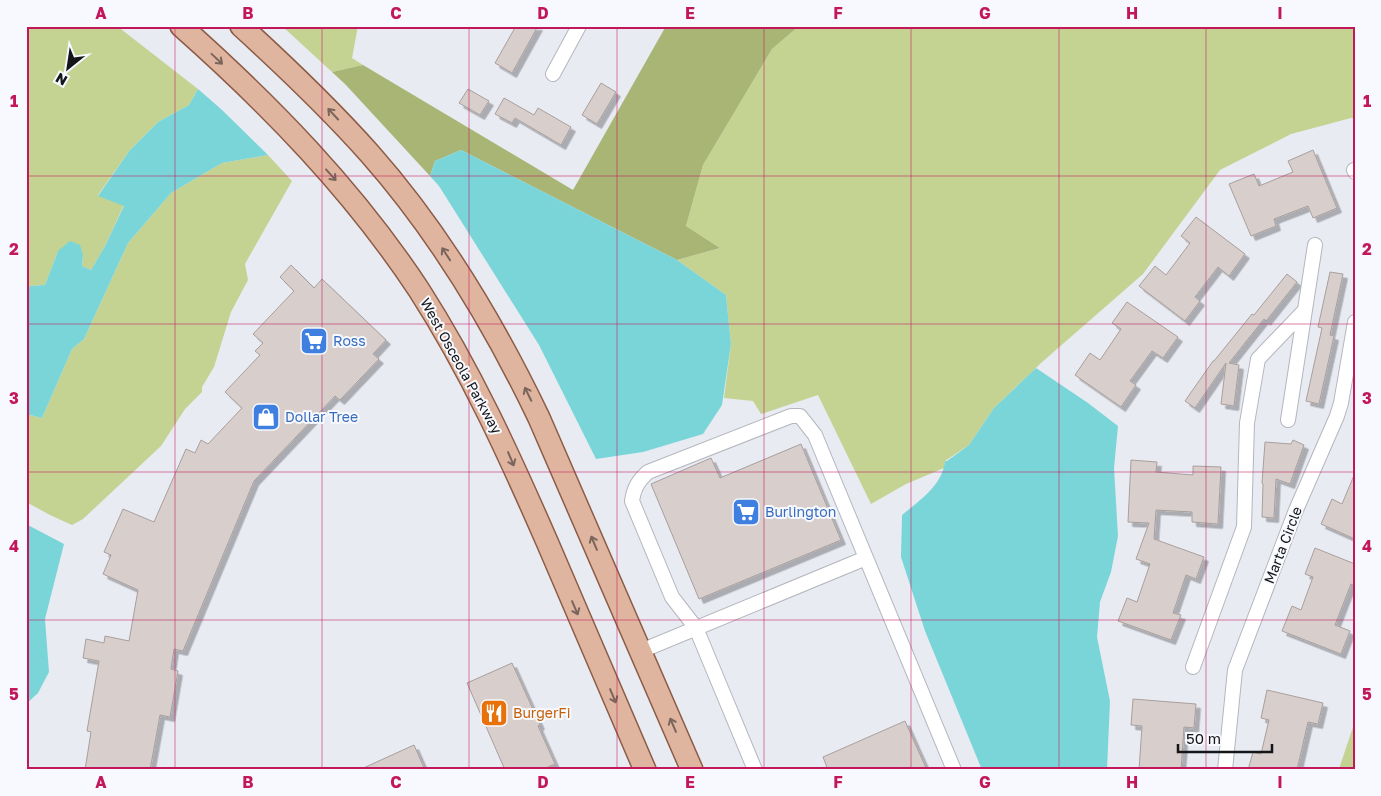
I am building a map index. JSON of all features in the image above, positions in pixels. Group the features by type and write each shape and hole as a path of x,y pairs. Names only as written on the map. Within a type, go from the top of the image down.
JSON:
{"main road":[{"name":"West Osceola Parkway","path":"181,26 260,99 348,194 382,238 432,311 474,383 504,443 645,770"},
{"path":"241,26 278,60 371,155 442,248 479,304 515,366 539,418 692,770"}],"street":[{"path":"553,74 579,26"},
{"path":"1288,420 1315,245"},
{"path":"1193,668 1244,527 1247,423 1258,359 1305,310"},
{"name":"Marta Circle","path":"1224,770 1235,670 1296,510 1337,416 1355,322"},
{"path":"755,770 696,628 672,598 632,502 633,490 648,472 791,416 800,416 815,435 954,770"},
{"path":"641,652 866,558"}],"green space":[{"path":"26,26 117,26 198,89 189,105 158,122 130,150 98,195 124,205 105,246 91,270 82,266 83,255 58,251 45,285 31,286 26,289"},
{"path":"282,26 358,26 352,58 363,65 332,72"},
{"path":"666,26 799,26 772,49 703,165 686,226 720,248 677,260 461,150 435,161 430,176 332,72 363,65 573,190"},
{"path":"799,26 1355,26 1355,119 1351,118 1291,134 1220,170 1143,274 1041,363 994,408 969,445 945,461 944,468 906,484 871,504 818,395 761,414 753,401 724,398 731,344 726,295 677,260 720,248 686,226 703,165 772,49"},
{"path":"268,155 292,181 245,264 248,280 231,312 214,367 202,387 202,392 185,409 161,446 83,519 72,525 26,502 26,414 42,418 72,349 84,339 128,243 171,193 222,163"},
{"path":"1355,721 1355,770 1340,770 1339,769"}],"water":[{"path":"198,89 268,155 222,163 171,193 128,243 84,339 72,349 42,418 26,414 26,289 31,286 45,285 58,251 70,241 80,245 83,255 82,266 91,270 124,206 98,196 130,150 158,122 189,105"},
{"path":"461,150 677,260 726,295 731,344 722,405 703,434 643,452 596,459 539,345 439,186 430,176 435,161"},
{"path":"1036,368 1118,426 1114,468 1118,536 1111,572 1100,602 1097,637 1110,701 1107,770 982,770 925,631 901,557 902,515 923,498 935,485 940,478 945,461 969,445 994,408"},
{"path":"26,524 64,544 45,619 49,672 38,693 26,704"}],"building":[{"path":"516,26 538,26 512,73 495,63"},
{"path":"601,83 616,92 597,124 582,115"},
{"path":"468,89 489,101 480,115 459,103"},
{"path":"504,98 534,115 538,108 571,127 561,145 515,118 512,123 495,114"},
{"path":"1313,150 1337,208 1313,218 1308,206 1274,219 1276,226 1251,236 1229,184 1254,174 1259,186 1293,172 1288,161"},
{"path":"1196,217 1245,254 1229,276 1218,267 1195,297 1200,301 1185,321 1139,286 1155,266 1166,275 1190,243 1181,236"},
{"path":"291,265 314,288 322,279 386,340 373,354 379,359 340,400 335,396 254,481 183,651 174,649 171,669 178,671 170,717 160,715 150,770 85,770 91,732 87,731 99,661 83,658 86,639 104,643 105,636 129,641 138,590 103,574 111,555 104,552 123,509 154,522 186,449 195,453 201,440 208,444 242,408 225,392 260,355 255,351 263,343 253,334 294,291 280,277"},
{"path":"1330,272 1343,274 1330,335 1334,336 1319,404 1306,401 1322,328 1318,327"},
{"path":"1287,274 1297,282 1229,363 1239,365 1234,406 1221,404 1226,363 1195,408 1185,401 1213,361"},
{"path":"1127,302 1178,337 1163,358 1152,351 1130,381 1136,385 1121,407 1075,375 1090,353 1100,360 1121,329 1112,323"},
{"path":"1293,440 1304,445 1290,484 1276,479 1274,518 1262,517 1265,442 1291,444"},
{"name":"Burlington","path":"801,444 841,540 699,599 651,484 711,458 720,478"},
{"path":"1131,460 1157,462 1156,472 1193,475 1193,466 1221,467 1218,524 1192,522 1192,512 1156,510 1154,539 1204,557 1196,579 1186,575 1173,613 1181,615 1171,640 1118,621 1127,598 1137,602 1150,564 1136,559 1149,523 1128,522"},
{"path":"1355,473 1355,539 1321,524 1332,499 1342,504"},
{"path":"1315,548 1355,564 1355,586 1351,584 1335,625 1350,631 1341,654 1282,631 1292,606 1301,610 1313,577 1305,574"},
{"path":"512,663 555,764 541,770 505,770 467,683"},
{"path":"1267,690 1323,703 1318,724 1308,722 1297,770 1248,770 1253,752 1261,754 1269,720 1261,718"},
{"path":"1133,699 1196,704 1194,728 1184,727 1181,770 1139,770 1142,726 1131,725"},
{"path":"905,721 927,770 828,770 823,757"},
{"path":"414,745 425,770 359,770"}],"place":[{"name":"Ross","path":"314,341"},
{"name":"Dollar Tree","path":"266,417"},
{"name":"Burlington","path":"746,512"},
{"name":"BurgerFi","path":"494,713"}]}
